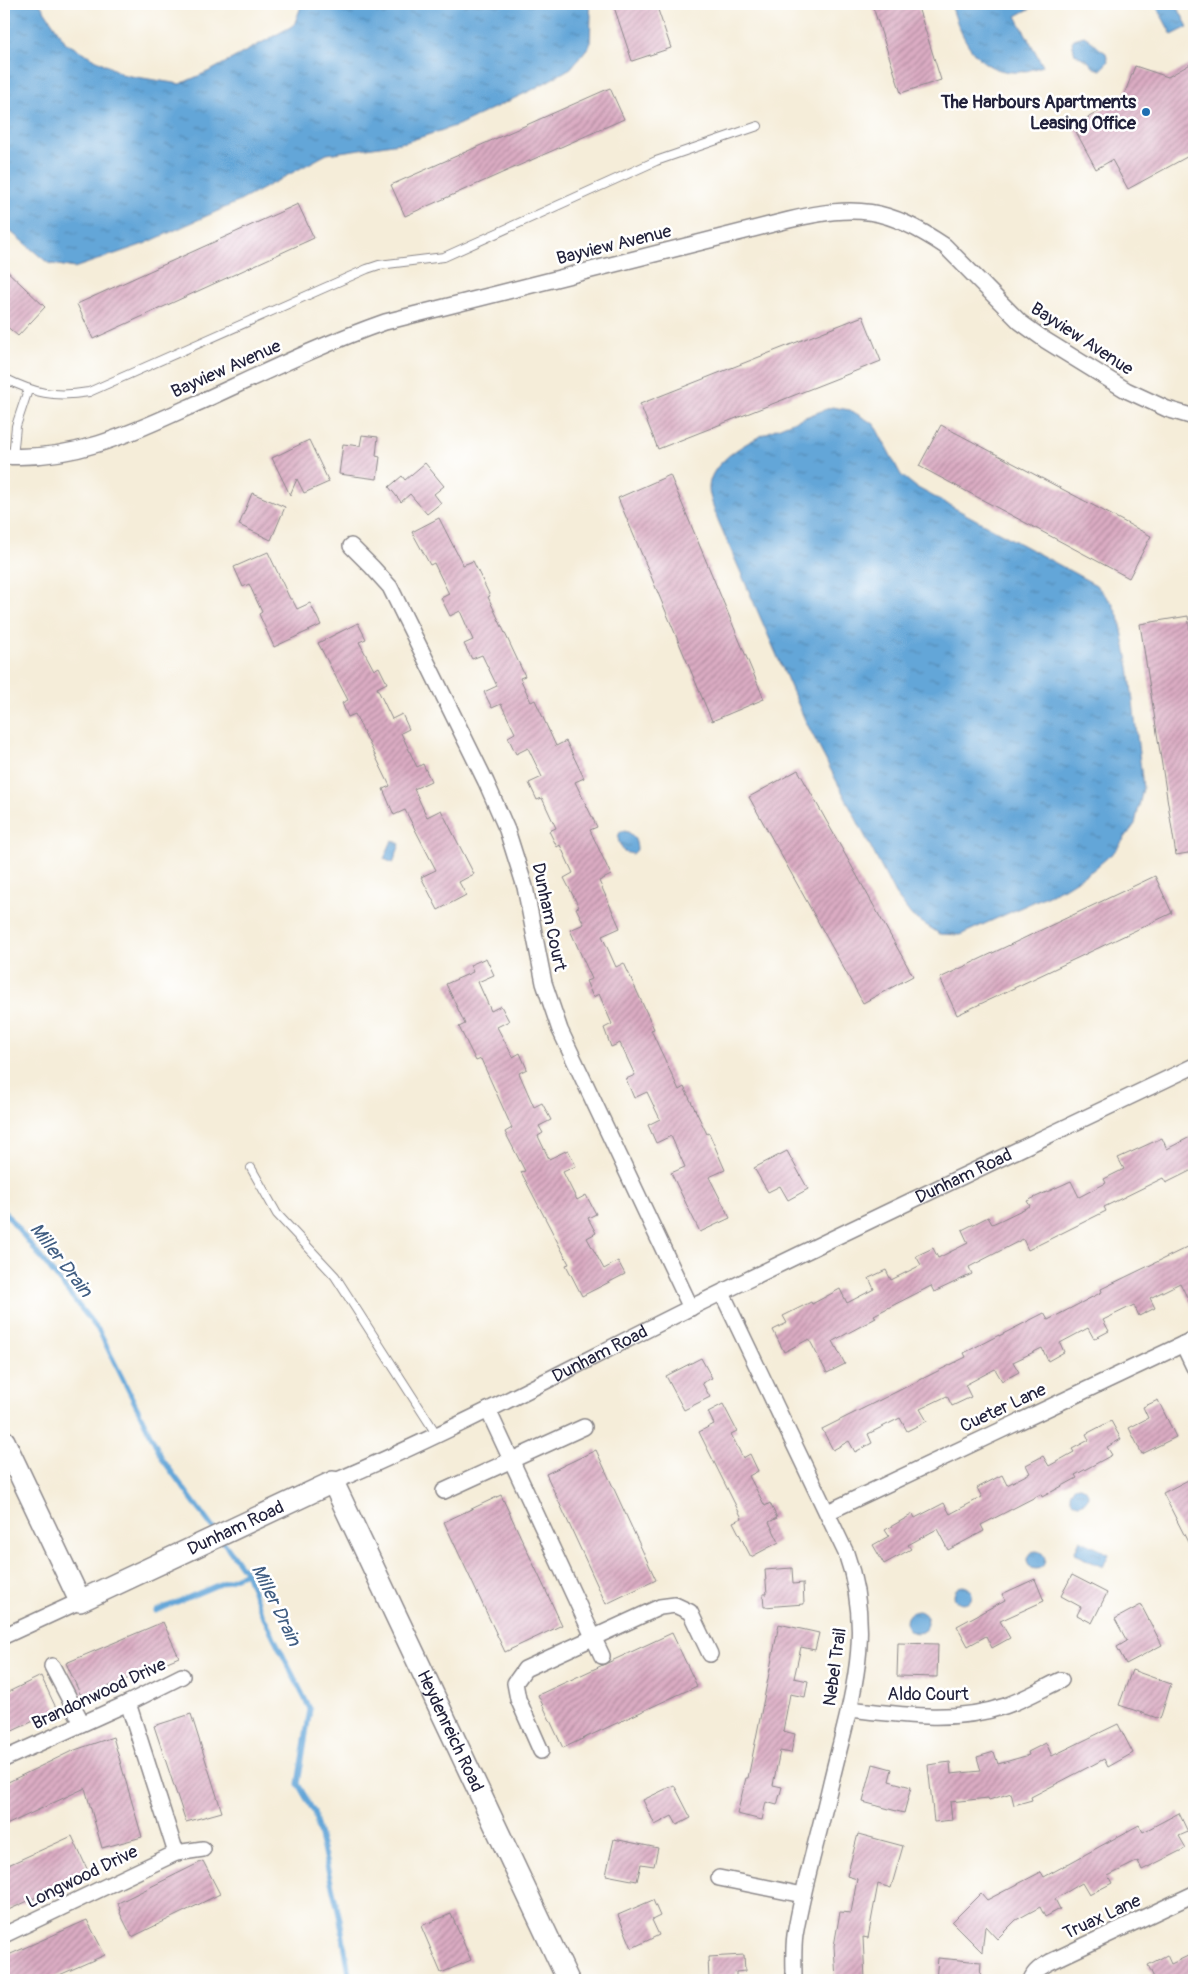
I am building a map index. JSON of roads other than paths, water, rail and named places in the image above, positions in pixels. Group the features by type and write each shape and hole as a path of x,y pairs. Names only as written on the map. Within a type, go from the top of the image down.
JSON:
{"street":[{"name":"Bayview Avenue","path":"8,456 40,456 98,445 145,427 326,344 386,322 806,216 852,210 879,213 906,223 932,236 945,246 1020,322 1045,340 1132,393 1167,409 1194,417"},
{"name":"Dunham Court","path":"351,546 390,587 498,808 516,856 529,906 540,964 560,1030 691,1308"},
{"name":"Dunham Road","path":"4,1636 437,1435 691,1308 1194,1066"},
{"name":"Nebel Trail","path":"722,1293 828,1512 851,1567 859,1602 860,1642 850,1709 803,1895 795,1936 794,1980"},
{"name":"Cueter Lane","path":"828,1512 1189,1341"},
{"path":"1189,1341 1194,1367"},
{"path":"488,1410 602,1656"},
{"path":"444,1491 584,1427"},
{"path":"4,1441 80,1601"},
{"name":"Heydenreich Road","path":"333,1482 568,1980"},
{"path":"541,1751 518,1699 515,1683 526,1670 660,1607 675,1605 690,1612 710,1654"},
{"path":"52,1666 82,1723"},
{"name":"Brandonwood Drive","path":"4,1759 128,1703 182,1676"},
{"name":"Aldo Court","path":"850,1709 919,1716 963,1715 1004,1706 1060,1680"},
{"path":"128,1703 176,1853"},
{"name":"Longwood Drive","path":"4,1935 176,1853 204,1849"},
{"path":"719,1878 803,1895"},
{"name":"Truax Lane","path":"1031,1980 1040,1967 1194,1894"}],"lane":[{"path":"4,378 28,390 56,395 88,392 367,269 379,265 444,257 656,161 758,126"},
{"path":"8,456 28,390"},
{"path":"251,1168 277,1214 335,1276 437,1435"}],"water":[{"path":"4,4 40,4 66,43 124,75 180,84 212,70 294,25 302,4 588,4 591,15 590,45 571,68 532,90 458,125 406,142 327,154 240,201 144,244 74,268 48,263 4,226"},
{"path":"951,4 1031,4 1033,7 1016,16 1043,66 1012,72 999,70 988,65 979,58 964,39"},
{"path":"1155,4 1176,4 1188,27 1172,35"},
{"path":"1084,36 1106,53 1108,61 1101,70 1094,68 1088,61 1075,54 1072,42 1074,39"},
{"path":"832,407 850,410 874,424 901,475 916,487 1096,585 1112,603 1120,620 1129,667 1143,788 1135,824 1116,850 1093,870 1064,888 960,935 940,934 912,916 895,894 805,720 717,518 710,495 709,488 713,473 724,460 740,448 779,428"},
{"path":"621,831 628,832 635,839 637,850 633,854 624,852 618,839"},
{"path":"392,840 400,844 393,863 384,859"},
{"path":"1079,1486 1085,1489 1088,1495 1085,1501 1079,1504 1073,1501 1070,1495 1073,1489"},
{"path":"1080,1540 1109,1554 1103,1567 1074,1554"},
{"path":"1032,1551 1040,1551 1045,1556 1043,1567 1032,1569 1027,1564 1027,1556"},
{"path":"959,1586 967,1586 972,1591 970,1602 959,1604 954,1599 954,1591"},
{"path":"917,1611 925,1614 928,1622 925,1630 917,1633 909,1630 906,1622 909,1614"}],"waterway":[{"name":"Miller Drain","path":"4,1211 99,1331 163,1460 215,1531"},
{"name":"Miller Drain","path":"222,1540 246,1573 261,1612 310,1709 298,1784 314,1812 340,1919 350,1980"},
{"path":"156,1611 246,1573"}],"place":[{"name":"The Harbours Apartments Leasing Office","path":"1146,112"}]}
